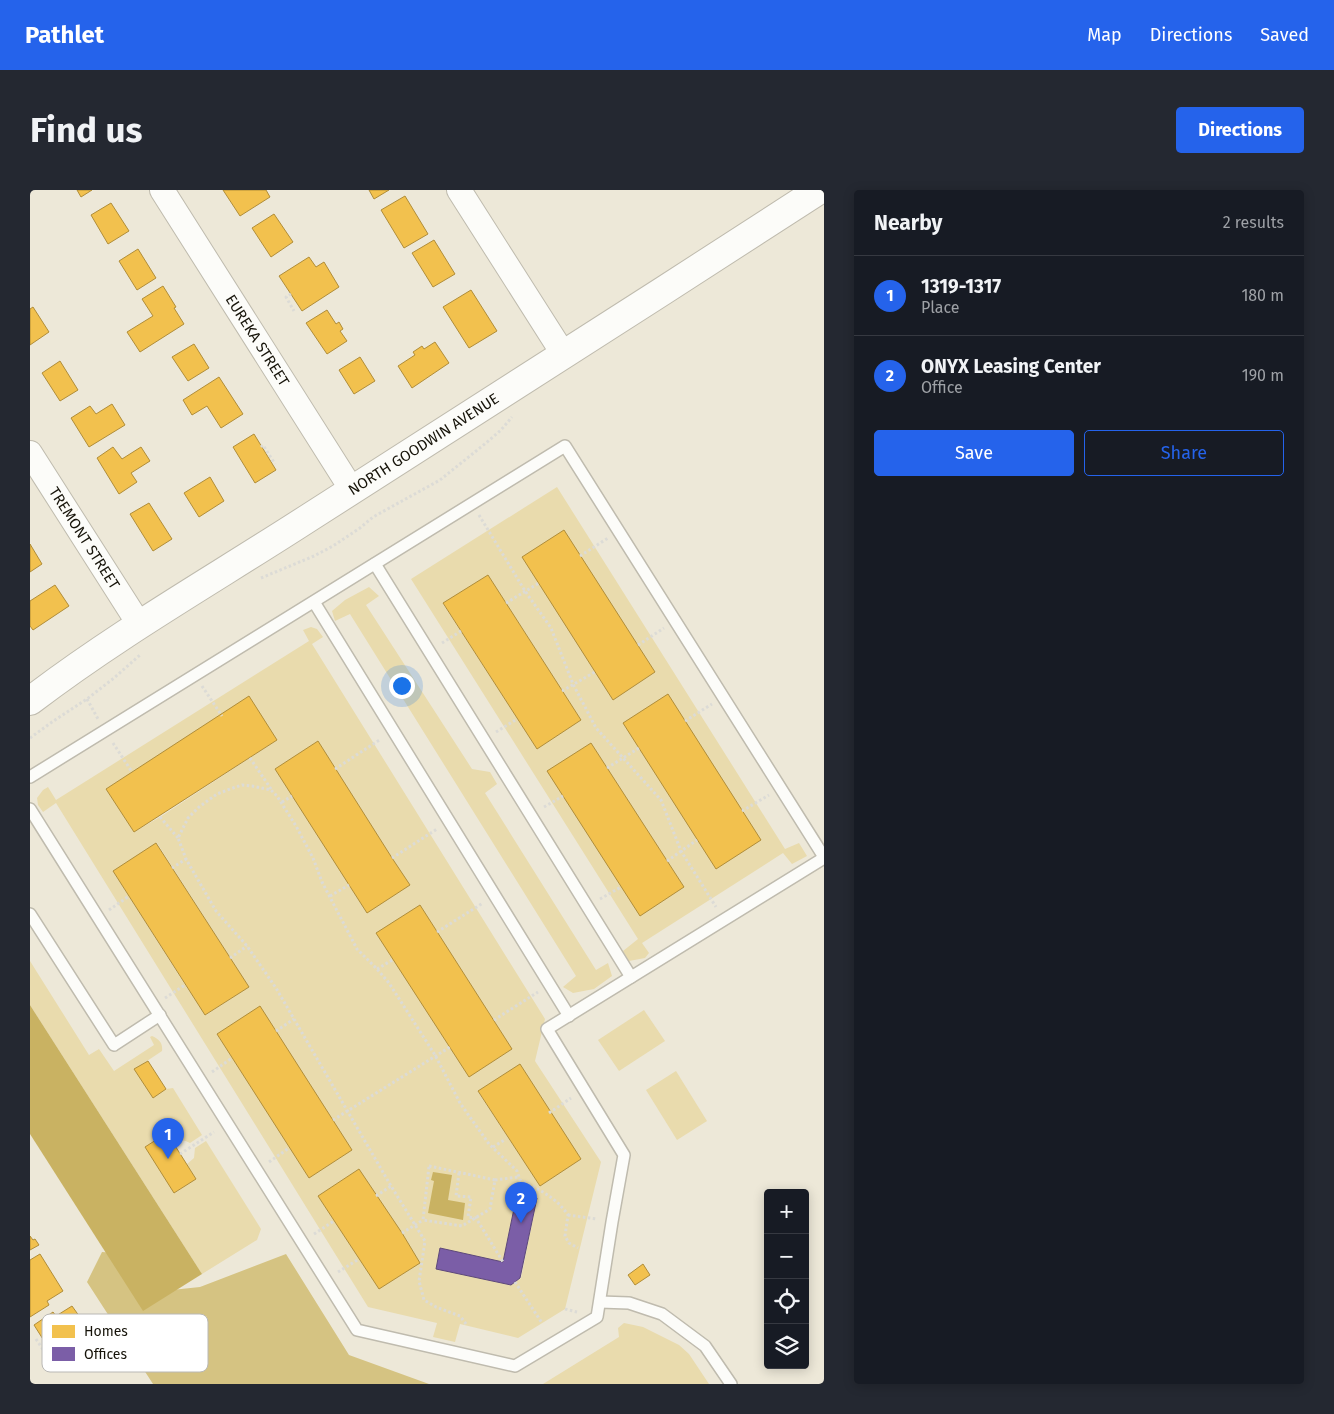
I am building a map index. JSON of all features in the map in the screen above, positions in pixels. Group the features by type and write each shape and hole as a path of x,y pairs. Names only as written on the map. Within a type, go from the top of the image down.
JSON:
{"street":[{"name":"EUREKA STREET","path":"162,190 352,490"},
{"path":"459,190 564,355"},
{"name":"NORTH GOODWIN AVENUE","path":"30,701 139,624 229,569 819,190"},
{"name":"TREMONT STREET","path":"30,453 139,624"}],"lane":[{"path":"30,776 565,446 824,858 547,1029 624,1155 598,1317 515,1366 357,1330 30,809"},
{"path":"375,564 631,977"},
{"path":"314,602 569,1016"},
{"path":"30,914 114,1045 160,1016"},
{"path":"600,1302 629,1303 662,1314 705,1346 730,1384"}],"path":[{"path":"291,294 286,297 294,311"},
{"path":"259,578 314,556 333,546 373,517 440,480 501,430 515,414"},
{"path":"261,446 263,445 275,464"},
{"path":"473,503 525,591 551,628 573,684 596,728 661,800 681,851 724,920"},
{"path":"580,556 618,531"},
{"path":"506,603 539,583"},
{"path":"638,645 675,621"},
{"path":"429,651 461,632"},
{"path":"30,738 87,699 145,651"},
{"path":"562,691 595,672"},
{"path":"195,675 222,716"},
{"path":"685,721 723,697"},
{"path":"87,699 132,772"},
{"path":"484,740 517,719"},
{"path":"335,769 393,731"},
{"path":"607,768 639,748"},
{"path":"250,758 271,790 282,802 296,826 356,949 389,982 435,1056 460,1103 493,1147 517,1171 520,1180 546,1193 563,1207 568,1214 565,1236 569,1243 578,1248"},
{"path":"178,838 193,812 207,800 218,794 230,788 242,786 271,790"},
{"path":"742,811 780,788"},
{"path":"282,802 292,796"},
{"path":"531,816 563,796"},
{"path":"160,817 178,838 186,859 216,911 258,961 425,1241 419,1281 424,1300 436,1307 460,1316 466,1324"},
{"path":"392,858 449,821"},
{"path":"667,860 697,840"},
{"path":"172,868 186,859"},
{"path":"330,896 349,884"},
{"path":"587,906 621,886"},
{"path":"437,932 494,895"},
{"path":"98,917 129,896"},
{"path":"230,958 247,946"},
{"path":"377,969 394,959"},
{"path":"494,1020 550,984"},
{"path":"154,1005 185,985"},
{"path":"276,1031 294,1019"},
{"path":"333,1120 450,1047"},
{"path":"200,1080 232,1058"},
{"path":"549,1113 584,1090"},
{"path":"180,1154 228,1123"},
{"path":"493,1147 506,1139"},
{"path":"257,1170 289,1148"},
{"path":"422,1220 429,1166 459,1174 495,1180 518,1177"},
{"path":"459,1174 456,1196 471,1197 468,1217 476,1218"},
{"path":"402,1233 422,1220 462,1226 490,1209 495,1180"},
{"path":"376,1196 391,1186"},
{"path":"568,1214 612,1222"},
{"path":"476,1218 503,1262"},
{"path":"302,1241 334,1221"},
{"path":"326,1280 359,1259"},
{"path":"515,1282 542,1323"},
{"path":"565,1309 579,1312"},
{"path":"36,1339 42,1349"}],"shaded area":[{"path":"557,487 785,849 799,843 807,856 792,864 783,853 642,943 649,953 645,958 629,961 623,951 638,939 411,579","holes":["564,531 655,672 613,700 523,557","488,575 581,720 537,749 443,604","591,743 684,887 641,915 548,771"]},
{"path":"369,587 379,596 366,605 472,769 490,772 497,784 485,793 596,970 608,963 612,976 594,989 573,993 563,987 576,976 350,614 335,621 332,611 345,600"},
{"path":"311,627 317,629 323,637 312,644 545,1019 535,1061 601,1162 565,1309 518,1338 460,1324 455,1342 433,1337 437,1323 368,1307 56,803 43,812 38,805 37,798 43,790 48,787 56,800 309,641 303,630","holes":["249,697 277,740 134,832 106,789","318,741 410,885 367,912 275,769","157,843 249,987 206,1015 113,871","420,905 512,1049 469,1076 377,933","260,1007 352,1150 309,1178 217,1034","520,1064 581,1159 540,1186 478,1092","359,1169 420,1263 379,1289 318,1196","517,1195 537,1199 521,1278 511,1285 436,1269 440,1248 503,1262"]},
{"path":"30,961 89,1055 99,1049 114,1071 154,1045 150,1037 157,1038 162,1046 162,1051 135,1069 153,1098 166,1089 173,1088 202,1135 190,1143 182,1140 173,1142 167,1133 145,1147 175,1193 196,1179 187,1164 194,1158 195,1148 206,1141 261,1229 257,1240 202,1274 30,1005"},
{"path":"30,1005 202,1274 143,1311 30,1134"},
{"path":"644,1010 665,1041 619,1071 598,1040"},
{"path":"676,1071 707,1121 677,1140 646,1090"},
{"path":"433,1172 452,1175 448,1200 465,1203 463,1220 428,1213 434,1181 431,1180"},
{"path":"102,1252 155,1256 153,1292 200,1287 286,1254 349,1355 429,1384 153,1384 145,1372 208,1372 208,1314 108,1314 87,1282"},
{"path":"624,1323 643,1327 679,1345 689,1354 709,1384 543,1384 619,1337 618,1328"}],"building: Homes":[{"path":"77,190 92,190 81,197"},
{"path":"223,190 266,190 270,197 240,216"},
{"path":"369,190 389,190 374,199"},
{"path":"405,196 428,234 404,248 381,210"},
{"path":"111,203 129,231 108,244 91,215"},
{"path":"274,214 293,242 271,257 252,228"},
{"path":"434,240 455,274 433,287 412,253"},
{"path":"138,249 156,278 137,290 119,261"},
{"path":"309,257 316,267 324,262 339,287 302,311 279,276"},
{"path":"163,286 184,324 140,352 127,332 153,316 142,299"},
{"path":"471,290 497,331 469,348 443,307"},
{"path":"33,307 49,332 30,345 30,309"},
{"path":"327,310 336,324 339,322 343,329 340,331 347,341 327,354 306,323"},
{"path":"435,342 449,363 412,388 398,366 415,355 413,352 422,346 424,349"},
{"path":"194,344 209,368 188,381 172,357"},
{"path":"360,357 375,381 354,394 339,370"},
{"path":"60,361 78,390 60,401 42,373"},
{"path":"219,377 243,414 221,428 207,406 192,415 183,400"},
{"path":"112,404 125,425 89,447 71,418 90,406 96,414"},
{"path":"254,434 276,470 255,483 233,447"},
{"path":"113,447 122,459 141,447 150,461 131,473 137,482 119,494 97,458"},
{"path":"210,477 224,501 199,517 184,493"},
{"path":"149,503 172,539 153,551 130,514"},
{"path":"564,530 655,672 613,700 522,557"},
{"path":"30,544 42,564 30,572"},
{"path":"488,575 581,720 537,749 443,603"},
{"path":"55,585 69,606 33,630 30,626 30,601"},
{"path":"668,694 761,840 716,869 623,723"},
{"path":"249,696 277,740 134,832 106,789"},
{"path":"318,741 410,885 367,913 275,769"},
{"path":"591,743 684,887 640,916 547,771"},
{"path":"156,843 249,987 205,1015 113,871"},
{"path":"420,905 512,1049 469,1077 376,933"},
{"path":"260,1006 352,1150 309,1178 217,1034"},
{"path":"148,1061 166,1089 153,1098 134,1069"},
{"path":"520,1064 581,1159 540,1186 478,1091"},
{"path":"167,1133 196,1179 174,1193 145,1147"},
{"path":"359,1169 420,1263 379,1289 318,1196"},
{"path":"30,1236 39,1245 30,1250"},
{"path":"40,1254 63,1291 47,1301 49,1305 30,1317 30,1260"},
{"path":"643,1264 650,1275 635,1285 628,1275"},
{"path":"72,1306 78,1314 59,1314"},
{"path":"42,1320 42,1338 34,1325"}],"building: Offices":[{"path":"517,1194 537,1198 520,1278 511,1285 436,1269 440,1248 503,1262"}],"place":[{"name":"1319-1317","path":"168,1159"},
{"name":"ONYX Leasing Center","path":"521,1223"}]}
